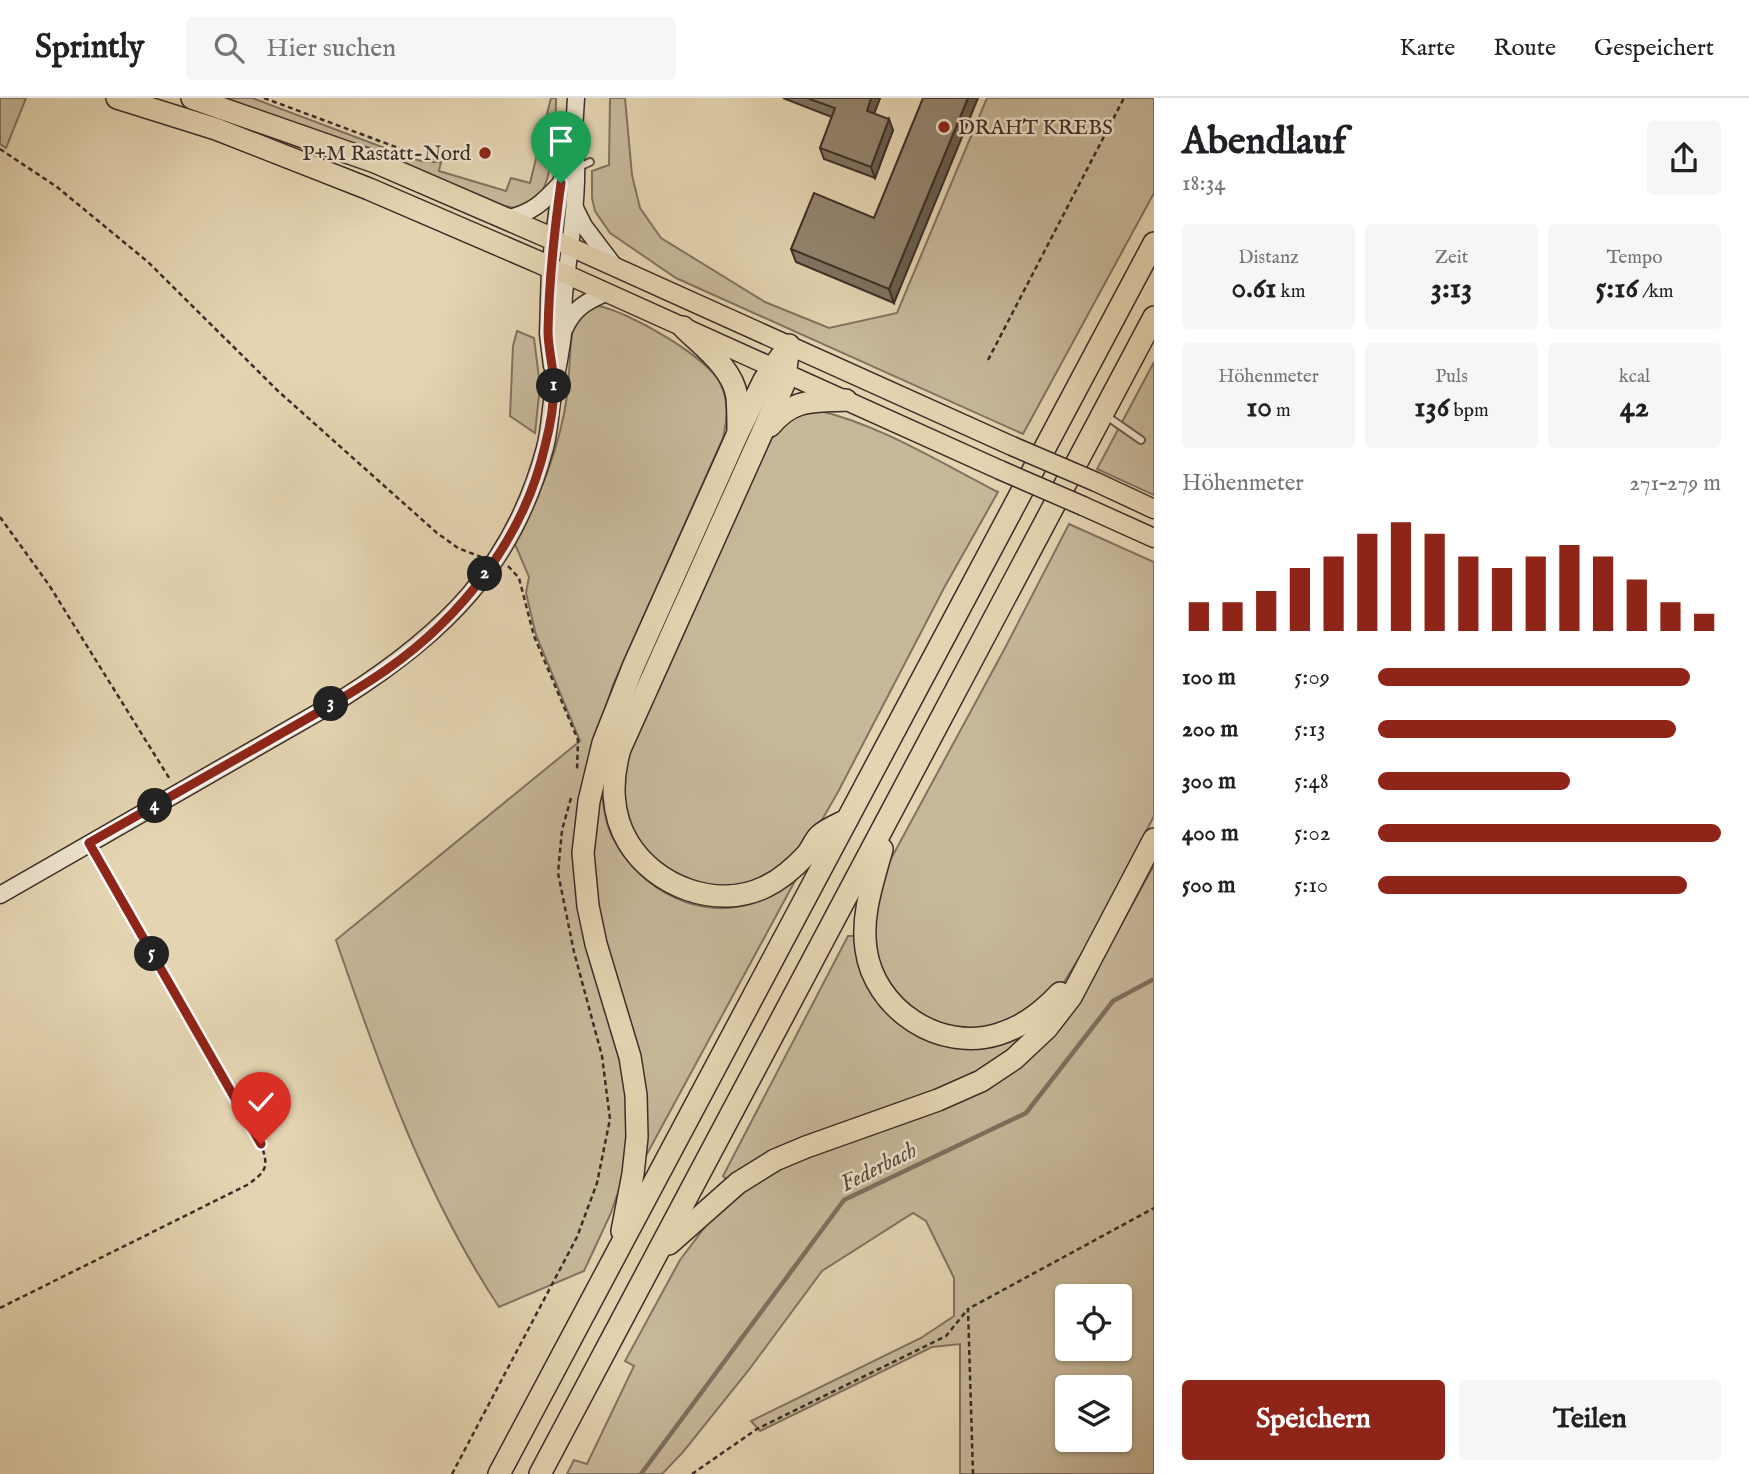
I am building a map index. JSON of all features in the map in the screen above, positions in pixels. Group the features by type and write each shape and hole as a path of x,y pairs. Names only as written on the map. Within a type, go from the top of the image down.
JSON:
{"highway":[{"path":"117,98 216,130 369,189 558,271"},
{"path":"192,98 375,162 562,243"},
{"path":"499,1474 1154,243"},
{"path":"540,1474 1154,317"},
{"path":"683,327 726,370 737,395 748,437"},
{"path":"789,345 779,370 764,380 748,437 620,749 613,787 617,812 628,842 645,863 666,880 684,888 716,896 740,895 765,887 793,868 809,852 820,834 847,820"},
{"path":"618,1250 633,1174 636,1095 630,1057 596,944 588,906 583,853 589,802 603,743 633,667 748,437 788,408 801,403 846,400"},
{"path":"894,806 864,921 866,951 872,974 882,993 898,1011 920,1026 941,1034 967,1038 996,1035 1025,1024 1066,987 1098,944"},
{"path":"657,1255 738,1183 775,1160 938,1100 981,1081 1014,1059 1047,1027 1071,997 1154,839"}],"main road":[{"path":"562,243 1154,509"},
{"path":"558,271 1154,538"}],"street":[{"path":"554,385 548,334 562,243 561,183 574,131 576,98"},
{"path":"562,243 575,207 584,165 574,131"},
{"path":"506,219 527,214 539,206 561,183"},
{"path":"575,207 584,226 615,267"},
{"path":"0,895 385,671 426,639 475,588 513,533 532,490 546,446 563,333 558,271"},
{"path":"563,333 576,310 606,293"}],"lane":[{"path":"1102,414 1140,440"}],"path":[{"path":"264,98 420,156 432,159 448,152"},
{"path":"988,360 1124,98"},
{"path":"0,149 57,187 148,262 278,391 437,533 466,552 510,567 519,578 534,636 578,740 577,774"},
{"path":"0,517 49,585 178,793"},
{"path":"452,1474 577,1237 597,1183 610,1119 602,1056 574,951 558,873 562,830 571,797"},
{"path":"0,1308 247,1185 262,1174 267,1160 261,1144 89,843"},
{"path":"692,1474 757,1429 946,1336 968,1309 1154,1208"},
{"path":"968,1309 973,1474"}],"shaded area":[{"path":"0,98 26,98 6,148 0,144"},
{"path":"217,98 252,98 406,156 424,162 441,162 439,171 506,191 511,178 530,183 551,98 556,98 552,158 543,190 536,201 527,207 510,207"},
{"path":"610,98 625,98 632,175 640,208 661,238 765,302 829,328 897,313 987,98 1154,98 1154,193 1023,434 676,278 610,233 595,211 592,171 609,165"},
{"path":"598,306 646,326 701,362 721,385 726,418 723,438 613,685 593,747 581,800 630,1119 627,1166 611,1213 584,1271 499,1307 472,1264 426,1175 369,1035 336,940 580,741 536,635 526,593 529,577 515,544 554,453 567,396 574,326 584,313"},
{"path":"517,331 534,338 540,386 535,433 510,416 513,346"},
{"path":"1154,362 1154,495 1097,469"},
{"path":"816,410 840,416 886,434 998,492 812,837 784,868 730,890 681,881 640,847 620,799 629,743 773,434 786,419"},
{"path":"1069,524 1154,562 1154,816 1087,945 1061,987 994,1029 951,1030 911,1011 885,982 872,949 880,879"},
{"path":"601,792 609,829 621,852 648,881 683,901 722,908 742,906 763,899 795,881 641,1165 591,859"},
{"path":"1154,865 1154,1474 960,1474 960,1344 932,1347 760,1431 751,1421 921,1338 954,1316 954,1278 926,1221 913,1213 822,1271 748,1371 662,1474 567,1474 574,1460 587,1464 634,1366 625,1361 680,1260 714,1215 741,1192 793,1163 953,1103 1078,1003"},
{"path":"848,936 857,936 922,1036 1035,1026 989,1069 729,1182 723,1176"}],"building":[{"path":"807,98 871,98 867,111 889,119 871,167 820,148 835,108"},
{"path":"923,98 968,98 889,289 791,249 814,193 874,218"}],"waterway":[{"name":"Federbach","path":"641,1474 844,1200 1026,1113 1113,1001 1154,979"}],"place":[{"name":"DRAHT KREBS","path":"944,127"},
{"name":"P+M Rastatt-Nord","path":"485,153"}],"route":[{"path":"261,1144 89,843 343,698 385,671 426,639 475,588 495,561 513,533 532,490 546,446 554,385 548,334 550,267 561,183"}]}
